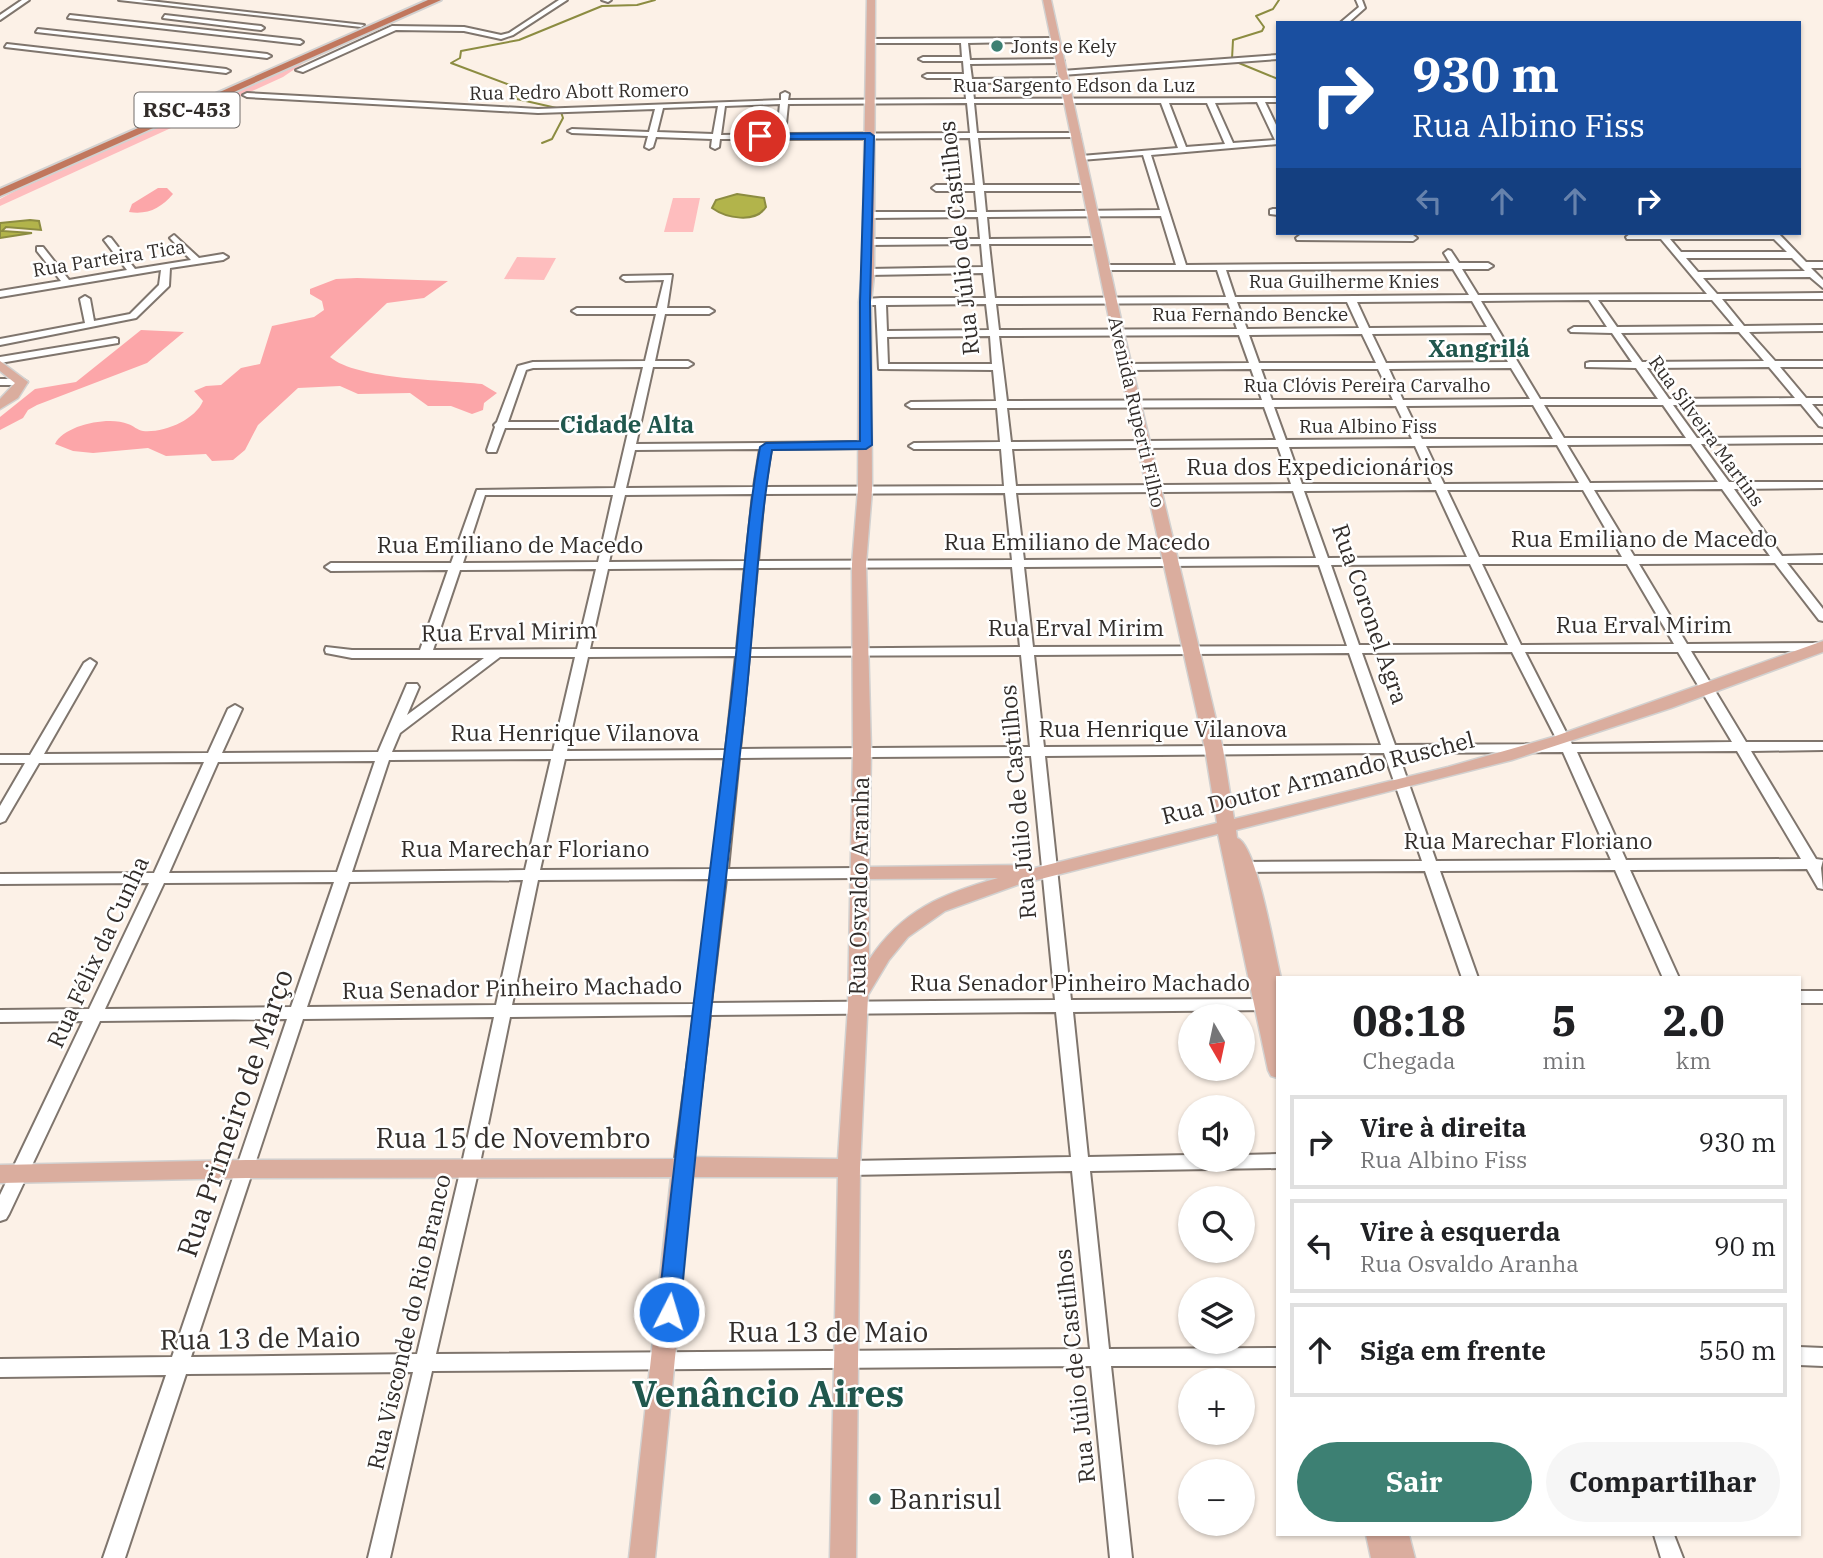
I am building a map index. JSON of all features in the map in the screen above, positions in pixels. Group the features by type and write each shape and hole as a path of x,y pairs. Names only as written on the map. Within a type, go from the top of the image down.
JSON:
{"highway":[{"path":"341,41 349,29 394,23 434,1"},
{"name":"RSC-453","path":"0,195 368,27"},
{"name":"RSC-453","path":"0,195 319,54 368,27"},
{"path":"23,197 300,70 319,54"}],"main road":[{"name":"Rua Osvaldo Aranha","path":"843,1558 849,1168 857,1002 862,751 859,564 866,445 865,302 869,242 871,0"},
{"name":"Avenida Ruperti Filho","path":"1047,0 1118,332 1192,648 1228,824 1273,1006 1276,1044"},
{"path":"0,365 22,382 13,395 0,405"},
{"name":"Rua Doutor Armando Ruschel","path":"857,1002 878,958 908,924 937,906 978,890 1228,824 1542,748 1567,746 1706,688 1822,646"},
{"name":"Rua Marechar Floriano","path":"858,873 1049,870"},
{"path":"857,958 878,958"},
{"path":"642,1558 683,1166"},
{"name":"Rua 15 de Novembro","path":"9,1174 246,1169 683,1166 849,1168"},
{"path":"1379,1536 1384,1558"},
{"path":"1396,1536 1402,1558"}],"street":[{"path":"0,18 26,0"},
{"path":"121,0 368,27"},
{"path":"202,9 221,0"},
{"path":"300,70 394,23 464,29 501,37 511,34 564,0"},
{"path":"1345,21 1363,6 1359,0"},
{"path":"88,10 129,14"},
{"path":"122,58 219,12"},
{"path":"156,16 261,28"},
{"path":"69,18 300,43"},
{"path":"338,24 349,29"},
{"path":"38,31 267,56"},
{"path":"871,41 1056,40"},
{"name":"Rua Júlio de Castilhos","path":"964,41 993,333 1029,649 1078,1164 1121,1558"},
{"path":"7,46 226,71"},
{"path":"927,76 968,78 1223,57 1276,57"},
{"path":"923,59 966,60 1062,71"},
{"name":"Rua Pedro Abott Romero","path":"247,95 511,111 723,104 785,98 871,101"},
{"path":"779,149 785,98"},
{"path":"1164,100 1183,150"},
{"path":"1210,100 1230,146"},
{"path":"1259,100 1276,137"},
{"name":"Rua Sargento Edson da Luz","path":"871,101 1276,100"},
{"path":"715,147 723,104"},
{"path":"649,147 660,106"},
{"path":"567,144 580,107"},
{"path":"572,131 717,137 1076,135"},
{"path":"1081,159 1276,141"},
{"path":"1146,153 1181,268"},
{"path":"936,188 1087,188"},
{"path":"869,215 1164,213"},
{"path":"1630,237 1662,235 1823,424"},
{"path":"1775,235 1823,285"},
{"path":"174,238 198,262"},
{"path":"1300,238 1329,249 1455,266 1489,266"},
{"path":"1105,268 1220,267 1413,238"},
{"path":"108,240 133,272"},
{"path":"869,242 1099,241"},
{"path":"40,249 67,283"},
{"path":"1448,253 1534,402 1741,746 1818,864 1823,884"},
{"path":"1679,255 1794,255"},
{"name":"Rua Parteira Tica","path":"0,293 223,257"},
{"path":"1804,265 1823,265"},
{"path":"0,342 133,316 164,286 166,267"},
{"name":"Rua Coronel Agra","path":"1220,267 1469,976"},
{"path":"868,272 987,270"},
{"path":"1696,275 1813,274"},
{"name":"Rua Visconde do Rio Branco","path":"379,1558 470,1168 532,873 669,277 626,278"},
{"name":"Rua Guilherme Knies","path":"865,302 1823,296"},
{"name":"Rua Silveira Martins","path":"1591,297 1778,559 1823,617"},
{"path":"85,299 90,326"},
{"path":"1350,299 1515,646 1567,746 1670,976"},
{"path":"881,302 882,365 885,368 997,367"},
{"path":"577,311 709,311"},
{"path":"1574,330 1823,328"},
{"name":"Rua Fernando Bencke","path":"883,334 1492,330"},
{"path":"0,360 115,341"},
{"path":"492,450 522,368 533,365 688,364"},
{"path":"1590,365 1823,364"},
{"path":"1128,366 1513,365"},
{"path":"0,382 22,382"},
{"name":"Rua Clóvis Pereira Carvalho","path":"911,405 1823,401"},
{"path":"499,425 635,425"},
{"name":"Rua Albino Fiss","path":"914,446 1823,440"},
{"path":"630,447 866,445"},
{"path":"683,1166 704,1009 745,652 759,491 766,447"},
{"name":"Rua dos Expedicionários","path":"455,566 481,492 1823,485"},
{"name":"Rua Emiliano de Macedo","path":"331,567 1823,559"},
{"path":"425,654 455,566"},
{"name":"Rua Erval Mirim","path":"331,650 352,654 425,654 1822,646"},
{"path":"394,732 498,653"},
{"path":"0,818 90,663"},
{"name":"Rua Primeiro de Março","path":"114,1558 384,755 412,687"},
{"name":"Rua Félix da Cunha","path":"0,1214 9,1174 94,1016 215,758 235,709"},
{"path":"1567,746 1823,746"},
{"name":"Rua Henrique Vilanova","path":"0,758 34,760 862,751 1542,748"},
{"name":"Rua Marechar Floriano","path":"1239,867 1818,864"},
{"name":"Rua Marechar Floriano","path":"0,879 532,873 858,873"},
{"path":"1801,997 1823,997"},
{"name":"Rua Senador Pinheiro Machado","path":"0,1016 704,1009 857,1002 1273,1006"},
{"name":"Rua 15 de Novembro","path":"849,1168 1276,1161"},
{"path":"1801,1356 1823,1356"},
{"name":"Rua 13 de Maio","path":"0,1368 664,1360 1276,1357"},
{"path":"1664,1536 1672,1558"}],"shaded area":[{"path":"305,62 283,77 0,206 0,199 15,191"},
{"path":"158,188 167,188 173,194 154,209 129,212 132,204"},
{"path":"737,194 764,198 766,207 755,216 740,218 712,208 716,200"},
{"path":"673,198 700,198 693,232 664,232"},
{"path":"39,221 41,230 6,227 2,231 32,233 0,238 0,223"},
{"path":"517,257 556,258 544,280 504,279"},
{"path":"336,279 448,281 424,298 387,303 330,357 343,365 380,375 482,384 497,393 484,403 483,410 472,414 451,406 428,406 410,393 358,394 340,386 298,388 258,425 245,450 233,460 212,461 206,454 166,456 148,448 93,453 73,451 55,444 60,437 77,427 99,422 120,422 143,431 160,430 178,424 193,414 203,401 194,391 206,386 221,385 241,368 260,364 272,326 314,317 324,310 322,301 310,294 310,289"},
{"path":"141,330 184,332 147,363 37,405 28,410 23,418 0,430 0,417 35,389 76,382"}],"waterway":[{"path":"561,109 517,99 510,85 451,63 460,58 461,51 519,40 602,6 637,5 655,0"},
{"path":"1232,59 1233,40 1262,31 1264,27 1256,16 1273,9 1279,0"},
{"path":"1234,61 1276,78"},
{"path":"542,143 552,139 563,118 561,112"}],"place":[{"name":"Jonts e Kely","path":"997,46"},
{"name":"Banrisul","path":"875,1499"}],"district":[{"name":"Xangrilá","path":"1479,349"},
{"name":"Cidade Alta","path":"627,425"},
{"name":"Venâncio Aires","path":"768,1394"}],"route":[{"path":"669,1312 683,1166 723,847 745,652 759,491 766,447 866,445 865,302 868,275 870,136 760,136"}]}
